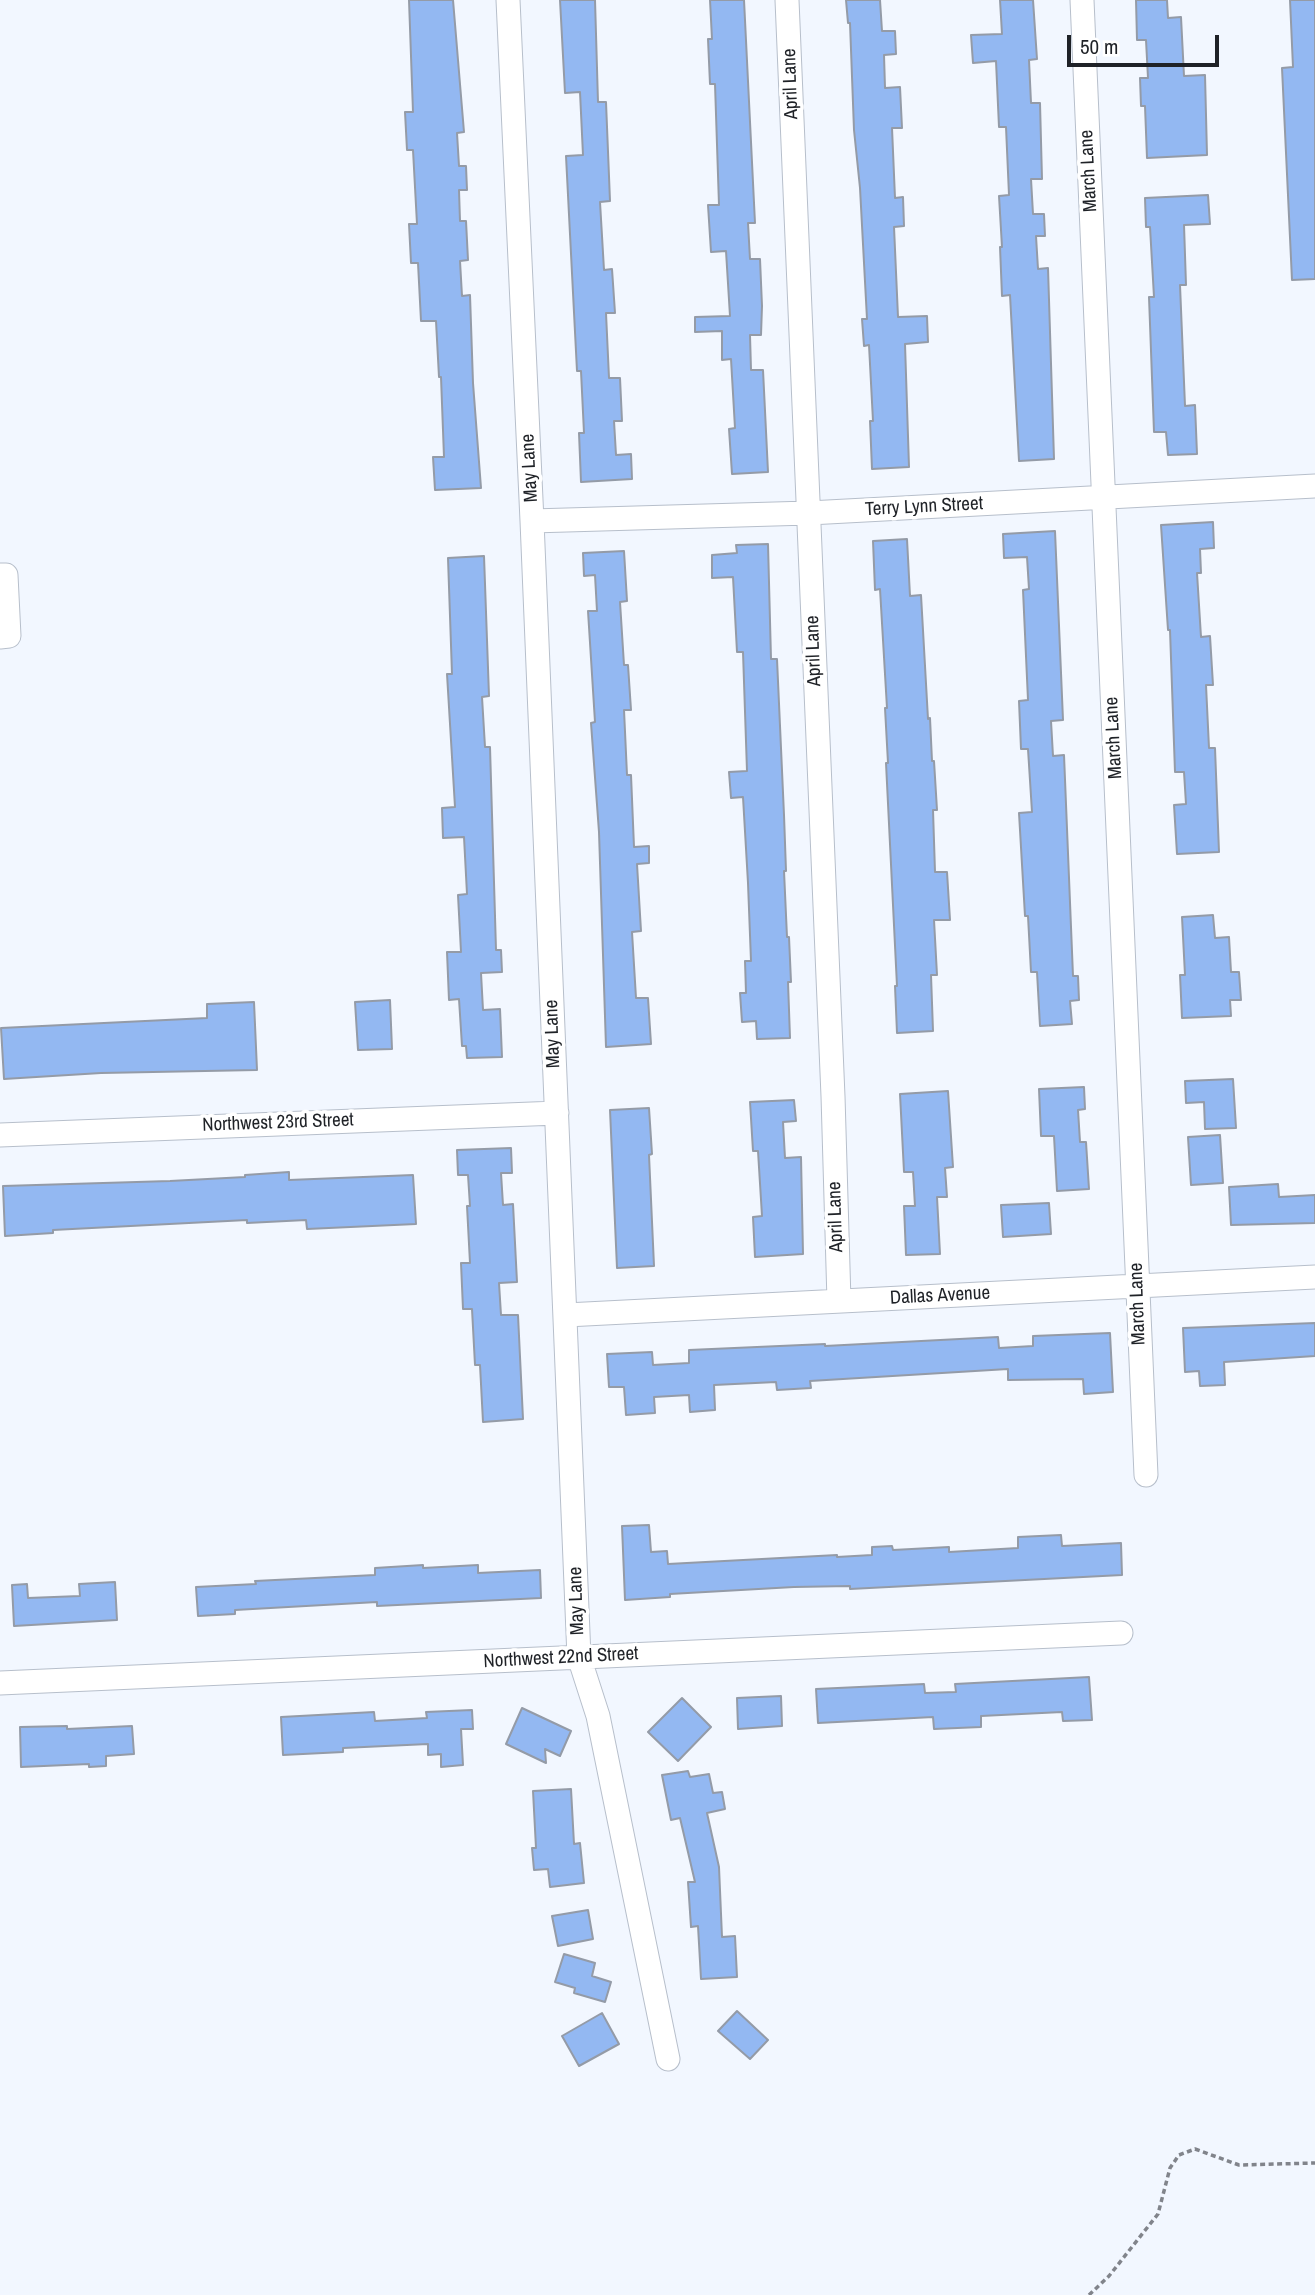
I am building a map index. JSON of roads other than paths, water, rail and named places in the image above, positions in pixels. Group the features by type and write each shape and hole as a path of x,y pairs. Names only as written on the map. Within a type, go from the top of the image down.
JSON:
{"street":[{"name":"May Lane","path":"508,0 579,1657 598,1716 668,2059"},
{"name":"April Lane","path":"787,0 839,1301"},
{"name":"March Lane","path":"1082,0 1146,1475"},
{"name":"Terry Lynn Street","path":"532,521 809,513 1315,486"},
{"path":"0,575 6,575 9,636 0,637"},
{"name":"Northwest 23rd Street","path":"0,1135 557,1113"},
{"name":"Dallas Avenue","path":"566,1315 1315,1277"},
{"name":"Northwest 22nd Street","path":"0,1682 1121,1633"}]}
